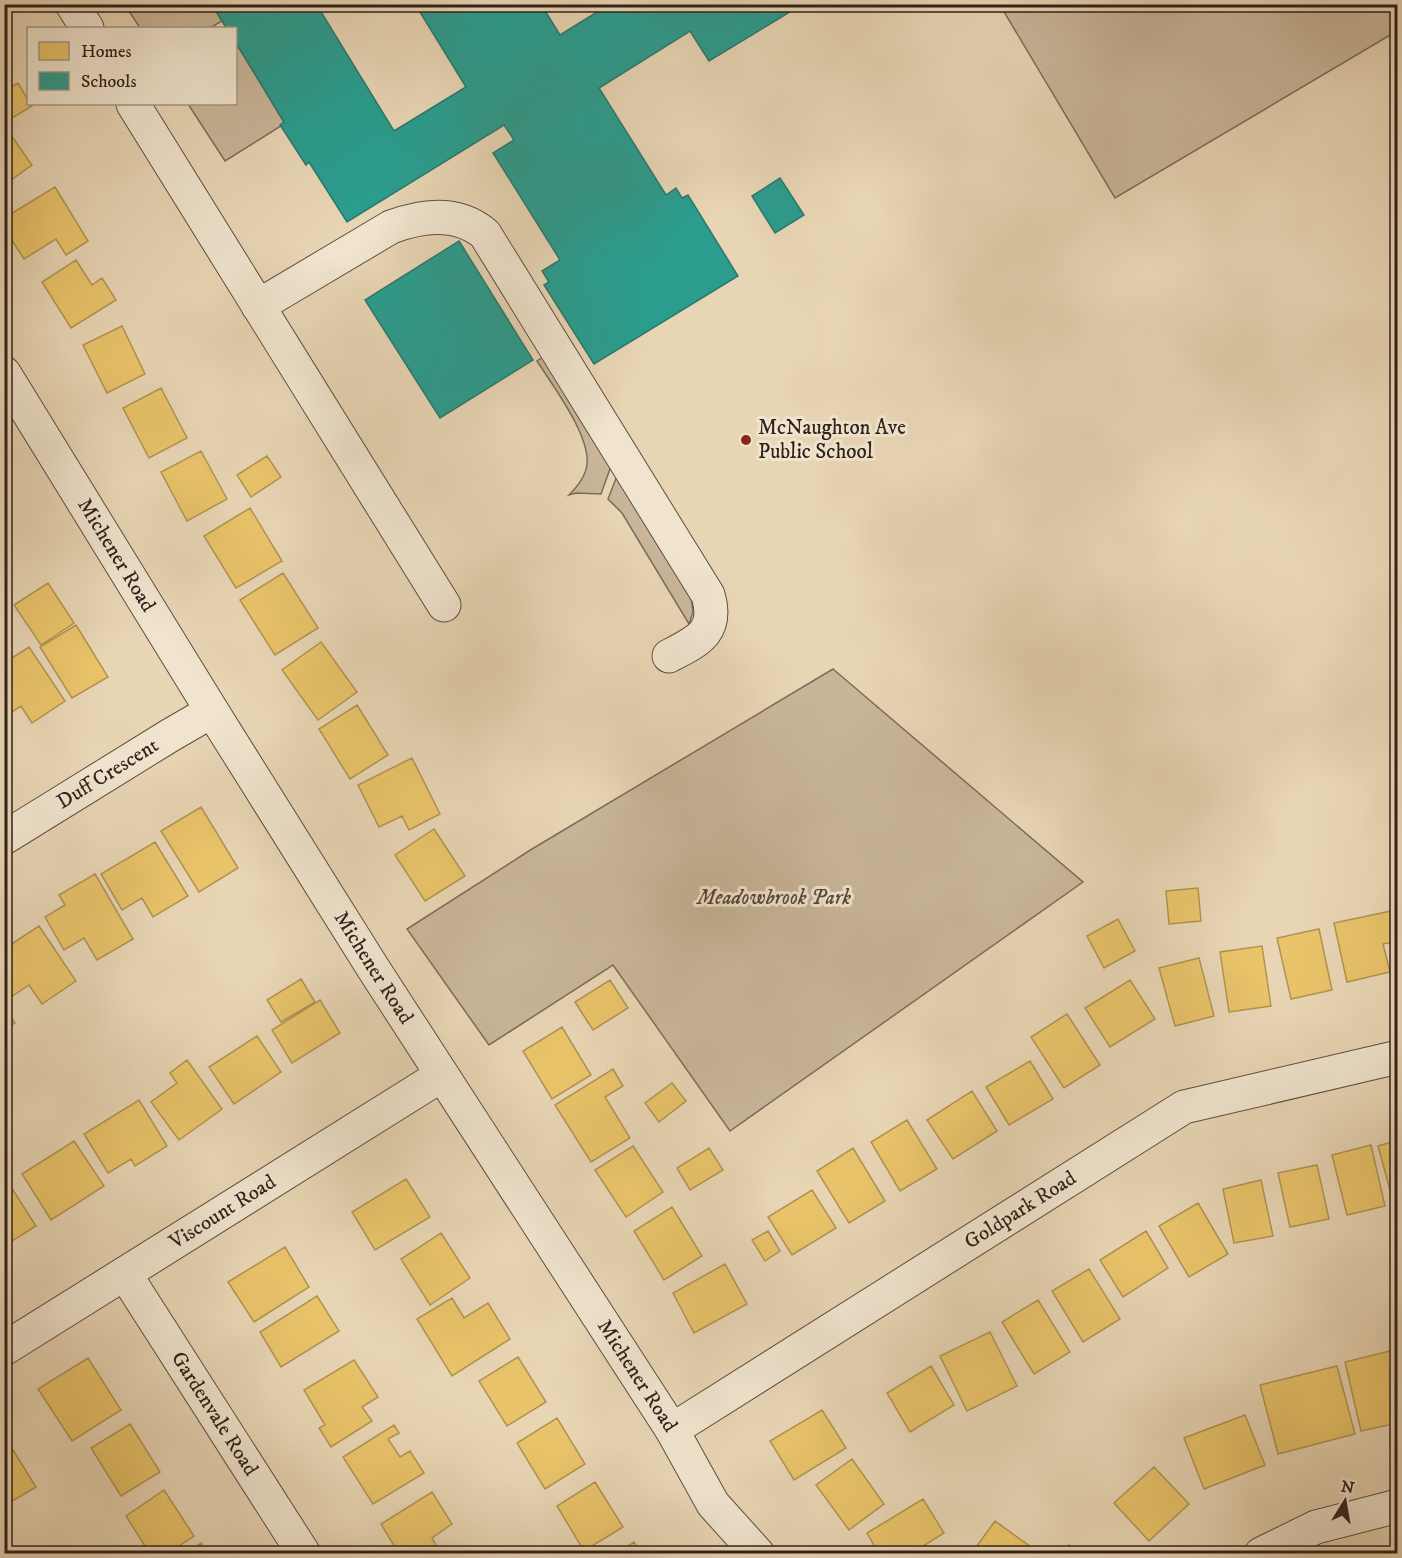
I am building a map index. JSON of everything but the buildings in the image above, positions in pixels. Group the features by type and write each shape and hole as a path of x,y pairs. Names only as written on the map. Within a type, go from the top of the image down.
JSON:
{"street":[{"path":"72,4 86,27"},
{"path":"134,105 444,605"},
{"path":"258,306 391,227 407,221 443,217 474,225 485,234 708,595 712,607 711,621 705,633 694,643 669,656"},
{"name":"Michener Road","path":"4,373 212,711 442,1075 672,1430 713,1504 758,1554"},
{"name":"Duff Crescent","path":"4,838 212,711"},
{"name":"Goldpark Road","path":"672,1430 1184,1107 1398,1057"},
{"name":"Viscount Road","path":"4,1349 442,1075"},
{"name":"Gardenvale Road","path":"125,1274 304,1554"},
{"path":"1261,1554 1316,1527 1398,1506"}],"green space":[{"path":"125,5 212,5 222,21 212,27 139,27"},
{"path":"1000,5 1397,5 1397,31 1115,198"},
{"path":"237,45 284,122 225,161 189,105 237,105"},
{"path":"543,357 611,466 601,494 569,495 585,473 586,452 577,425 537,361"},
{"path":"617,476 691,596 693,612 689,624 622,513 608,499"},
{"name":"Meadowbrook Park","path":"833,669 1083,882 730,1131 613,965 489,1045 407,929 532,849"}],"place":[{"name":"McNaughton Ave Public School","path":"746,440"}]}
